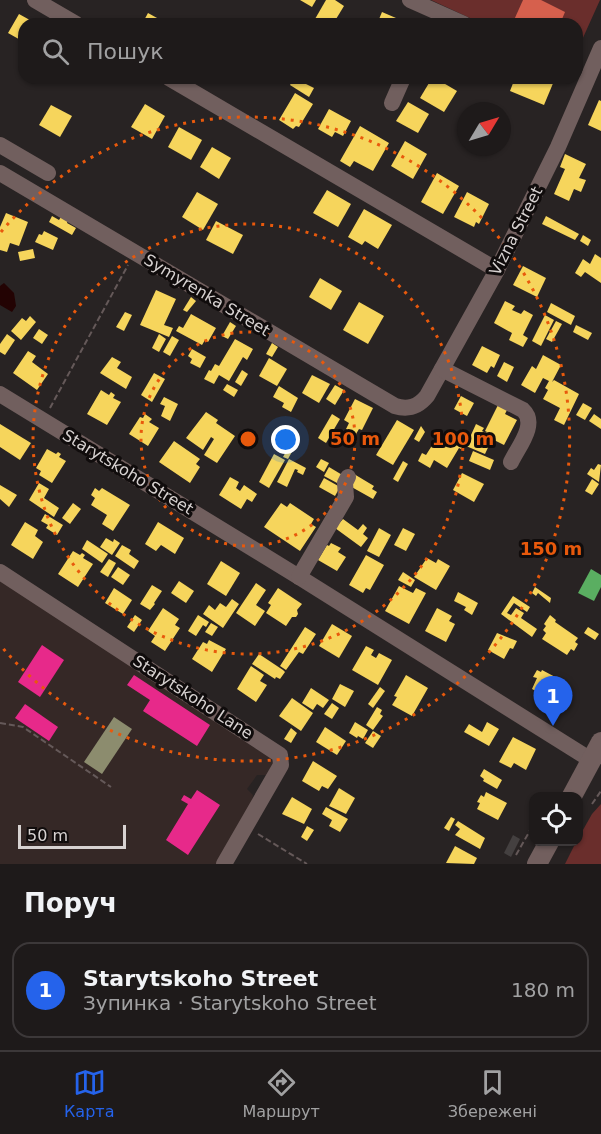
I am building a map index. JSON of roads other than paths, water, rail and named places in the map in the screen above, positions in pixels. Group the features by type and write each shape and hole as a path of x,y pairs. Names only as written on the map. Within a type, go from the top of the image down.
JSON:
{"main road":[{"path":"574,792 601,742"},
{"path":"537,864 547,846"}],"street":[{"path":"35,0 66,18"},
{"path":"410,0 430,17"},
{"name":"Vizna Street","path":"416,406 427,396 497,270 558,147 601,48"},
{"path":"179,84 497,270"},
{"path":"392,103 400,84"},
{"path":"0,145 48,173"},
{"name":"Symyrenka Street","path":"0,173 395,406 402,408 416,406"},
{"path":"442,369 523,410 528,415 529,426 511,462"},
{"name":"Starytskoho Street","path":"0,394 299,577 591,760"},
{"path":"299,577 346,497 345,483 348,477"},
{"name":"Starytskoho Lane","path":"0,572 280,755 281,765 224,864"}],"place":[{"name":"Starytskoho Street","path":"553,726"}]}
